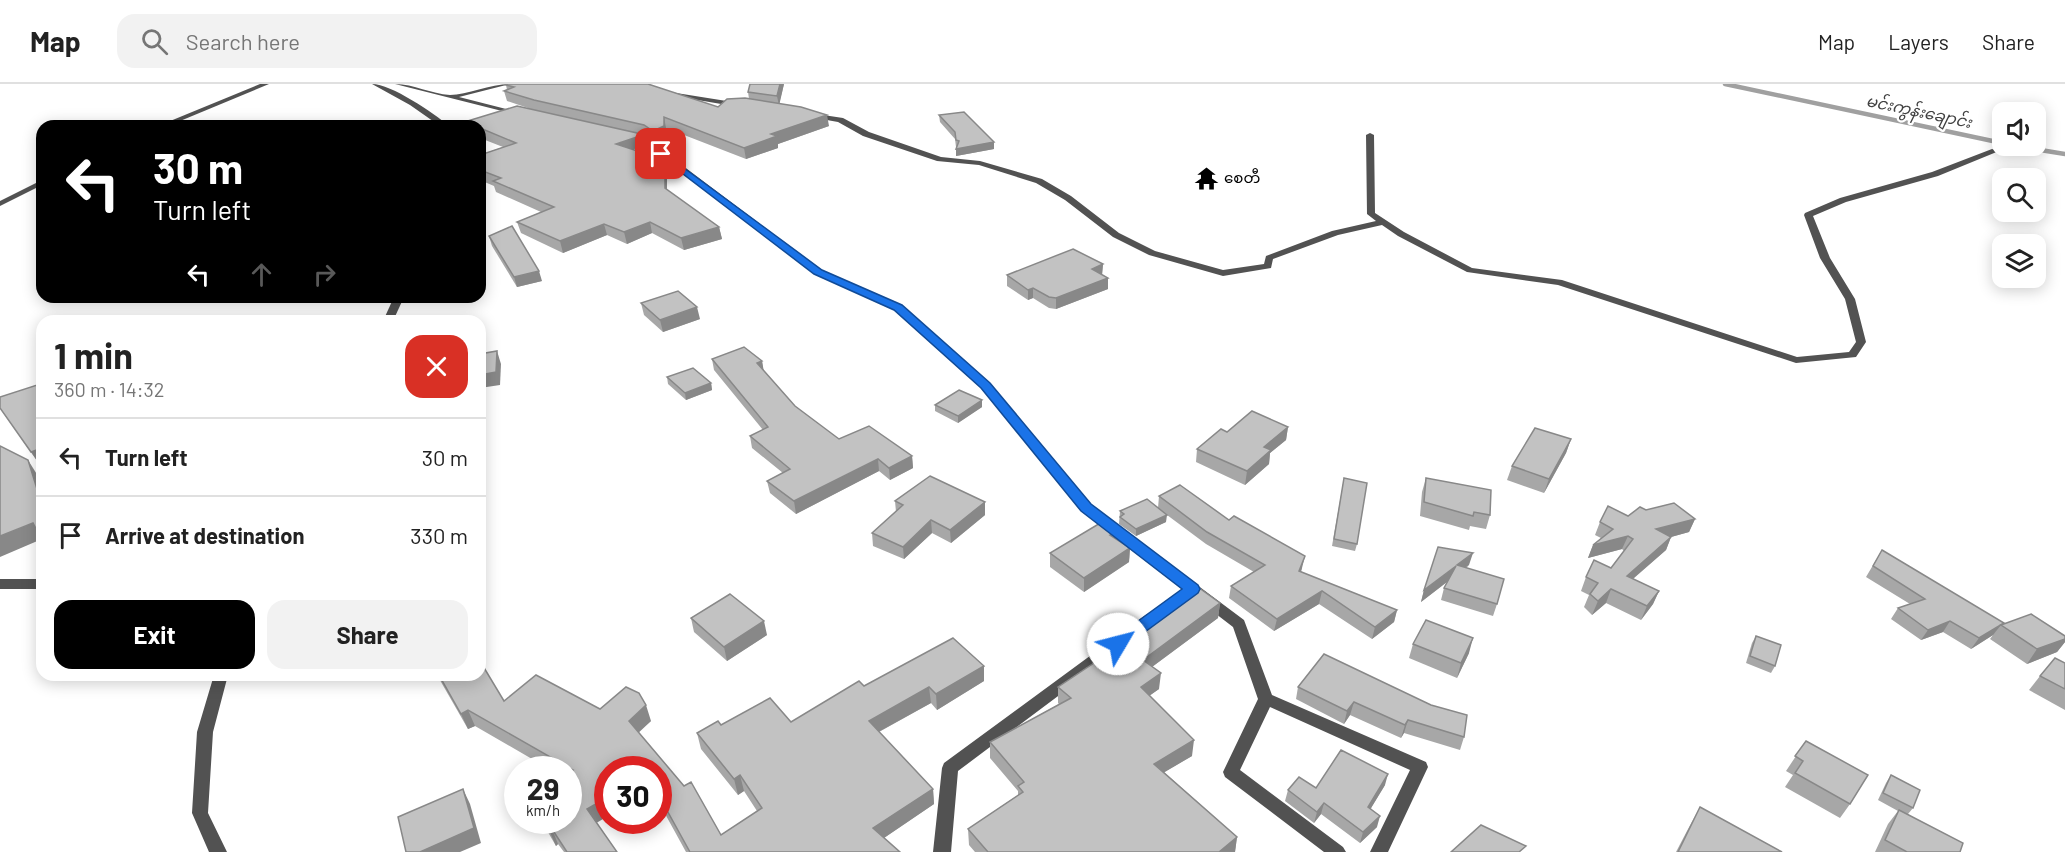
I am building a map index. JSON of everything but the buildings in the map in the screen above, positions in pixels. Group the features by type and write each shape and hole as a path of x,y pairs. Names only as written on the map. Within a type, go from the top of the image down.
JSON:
{"street":[{"path":"177,120 266,84"},
{"path":"375,84 436,120"},
{"path":"398,84 534,116"},
{"path":"450,96 507,84"},
{"path":"659,92 752,107"},
{"path":"808,115 840,120 866,134 940,159 980,163 1039,181 1068,198 1116,235 1152,252 1223,273 1268,266 1269,258 1335,232 1384,222"},
{"path":"610,133 643,140 818,272 898,308 985,386 1086,508 1187,592 1239,624 1266,699 1231,772 1337,852"},
{"path":"1370,135 1371,214 1401,234 1470,270 1559,282 1796,360 1852,355 1861,342 1850,299 1825,258 1808,215 1843,200 1935,174 1992,152"},
{"path":"0,204 36,185"},
{"path":"0,584 36,584"},
{"path":"942,852 950,768 1164,610"},
{"path":"218,852 200,813 205,732 219,681"},
{"path":"1266,699 1420,767 1379,852"}],"waterway":[{"name":"မင်းကွန်းချောင်း","path":"1725,84 1992,141"},
{"name":"မင်းကွန်းချောင်း","path":"2046,151 2065,154"}],"place":[{"name":"စေတီ","path":"1206,178"}],"route":[{"path":"661,154 818,272 898,308 985,386 1086,508 1192,589 1118,644"}]}
